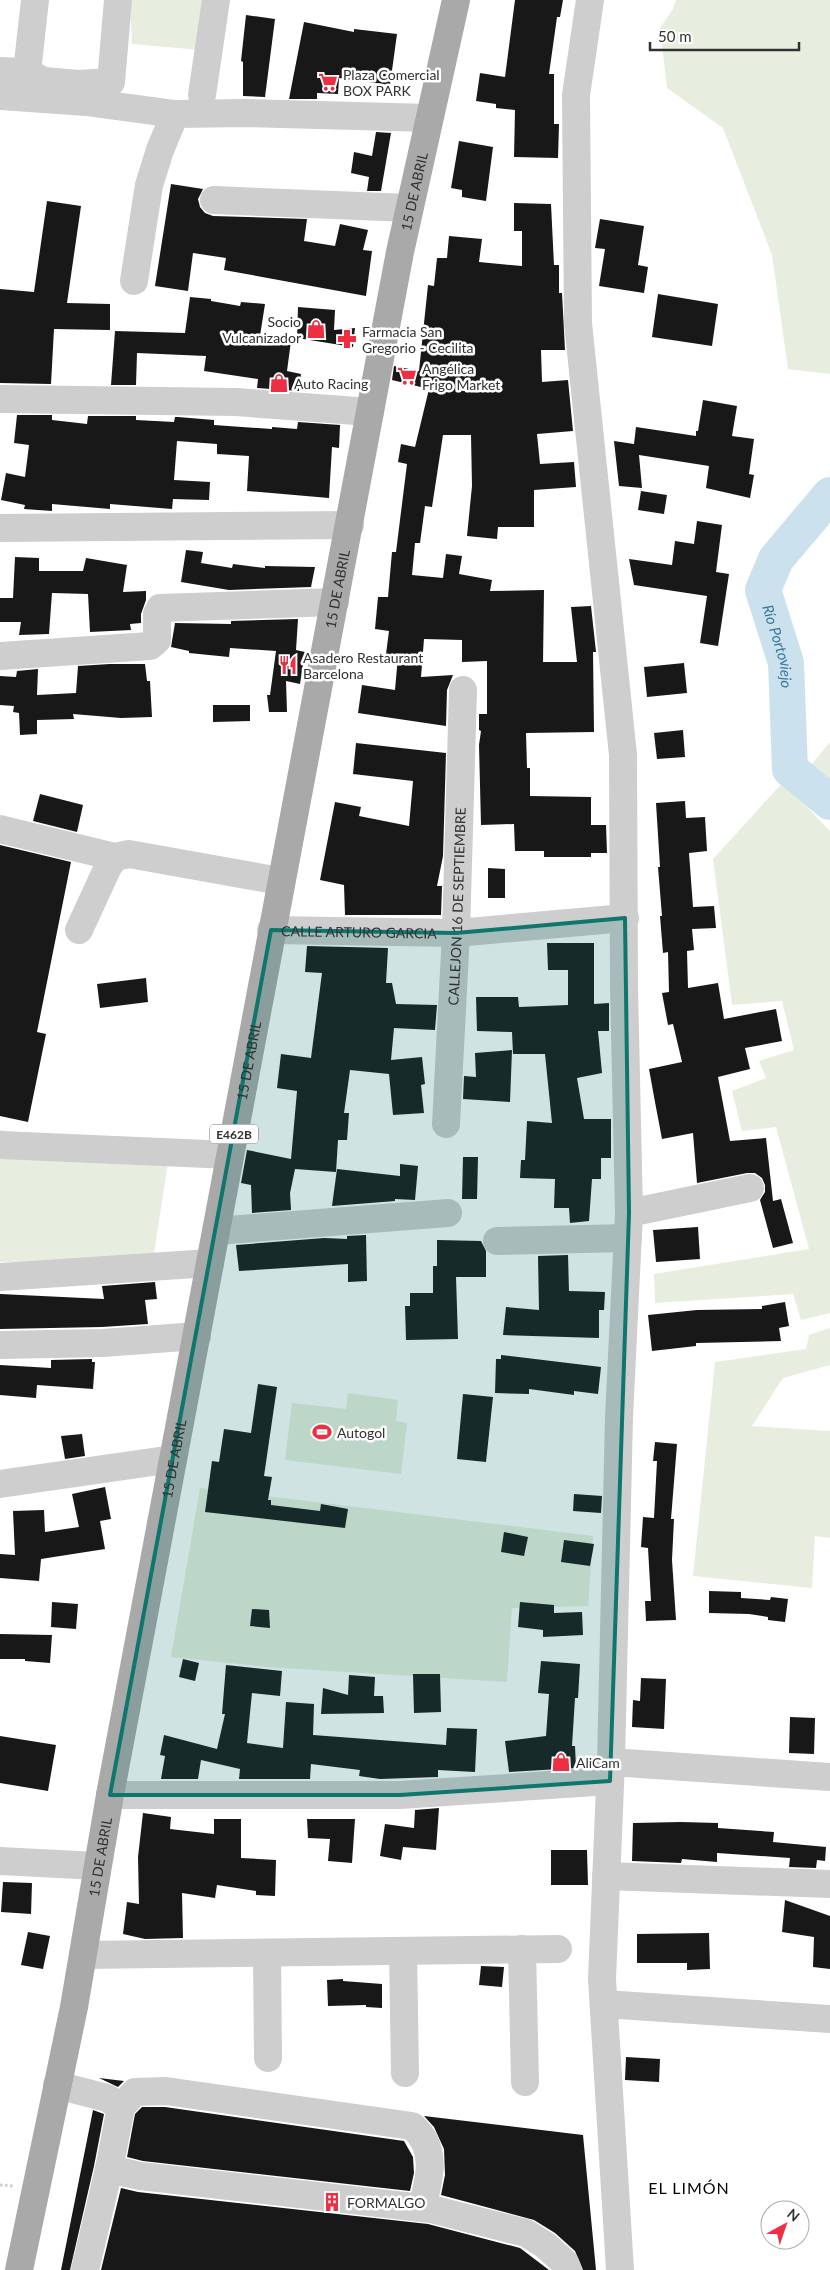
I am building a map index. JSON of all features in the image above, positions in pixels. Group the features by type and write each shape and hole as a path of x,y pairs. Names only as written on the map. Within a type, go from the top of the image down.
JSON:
{"main road":[{"name":"15 DE ABRIL","path":"19,2270 83,1955 110,1795 197,1336 280,881 350,525 409,208 456,0"}],"street":[{"path":"27,72 35,0"},
{"path":"0,71 27,72 44,81 78,84 112,82 118,0"},
{"path":"202,95 216,0"},
{"path":"590,0 576,95 578,323 623,755 624,997 628,1225 619,1417 610,1772 602,1979 620,2270"},
{"path":"0,96 95,103 175,114 246,113 429,118"},
{"path":"134,281 149,185 160,150 175,114"},
{"path":"214,200 409,208"},
{"path":"0,399 236,402 370,412"},
{"path":"0,528 350,525"},
{"path":"0,656 150,646 156,640 157,614 160,608 335,602"},
{"name":"CALLEJON 16 DE SEPTIEMBRE","path":"446,1124 456,933 463,690"},
{"path":"0,829 115,856 129,854 280,881"},
{"path":"79,930 108,866 115,856"},
{"name":"CALLE ARTURO GARCIA","path":"271,930 456,933 625,918"},
{"path":"0,1145 230,1155"},
{"path":"497,1241 628,1225 750,1188"},
{"path":"216,1231 448,1213"},
{"path":"0,1277 210,1263"},
{"path":"0,1345 103,1343 197,1336"},
{"path":"0,1484 173,1459"},
{"path":"110,1795 400,1795 610,1772 830,1778"},
{"path":"0,1861 97,1866"},
{"path":"606,1876 830,1884"},
{"path":"522,1949 525,2082"},
{"path":"83,1955 558,1949"},
{"path":"403,1951 406,2073"},
{"path":"268,1953 268,2058"},
{"path":"604,2004 830,2019"},
{"path":"57,2085 106,2098 121,2107"},
{"path":"85,2270 110,2169 121,2107 134,2092 166,2091 412,2126 422,2134 429,2146 429,2181 422,2207"},
{"path":"110,2169 140,2176 422,2207 472,2218 526,2233 545,2245 565,2263 568,2270"}],"highlighted area":[{"path":"625,918 629,1213 610,1781 400,1795 110,1795 271,930 456,933"}],"green space":[{"path":"130,0 207,0 200,50 132,44"},
{"path":"676,0 830,0 830,374 788,369 772,255 723,128 667,88 660,28 673,9"},
{"path":"830,742 830,783 811,765"},
{"path":"783,782 830,831 830,1313 801,1320 793,1294 655,1303 654,1274 809,1249 776,1127 742,1131 732,1091 766,1078 759,1061 794,1050 782,1001 732,1005 713,859"},
{"path":"0,1130 169,1156 153,1260 0,1262"},
{"path":"830,1328 830,1365 783,1378 752,1426 830,1431 830,1538 815,1536 812,1588 693,1576 715,1362 806,1349 809,1335"},
{"path":"348,1393 398,1400 396,1421 407,1423 401,1474 285,1460 292,1403 346,1409"},
{"path":"200,1488 593,1536 588,1606 512,1608 507,1682 267,1667 171,1657"}],"building":[{"path":"515,0 563,0 560,17 557,17 549,74 554,74 554,124 559,124 558,158 514,157 515,110 496,108 496,104 476,101 480,73 505,77"},
{"path":"246,15 275,19 265,97 243,96 243,62 241,61"},
{"path":"304,22 354,32 354,29 397,34 390,85 339,78 338,94 317,93 317,99 289,99"},
{"path":"376,132 391,133 381,191 367,191 369,177 351,173 354,152 372,156"},
{"path":"459,141 493,147 486,201 462,197 462,190 451,188"},
{"path":"171,184 203,189 198,199 200,207 205,213 213,216 307,219 304,241 335,246 340,224 368,230 363,250 372,251 366,296 224,270 226,258 193,253 188,291 155,286"},
{"path":"47,201 81,206 67,303 110,304 110,330 54,329 51,384 0,383 0,289 34,292"},
{"path":"514,203 551,204 554,265 559,265 559,293 562,293 565,350 541,350 542,382 568,380 573,431 537,434 540,464 574,462 576,487 534,490 534,527 498,527 497,539 467,536 472,486 471,435 443,435 432,507 425,506 420,543 415,543 412,575 443,578 446,554 462,556 459,574 492,580 490,591 544,590 543,662 577,662 571,607 591,606 596,652 593,652 594,732 526,733 527,768 530,768 530,796 591,797 591,825 606,825 607,853 591,853 591,857 544,857 544,851 515,851 514,824 481,825 479,745 481,731 479,730 479,714 487,714 487,661 462,662 462,640 424,639 421,677 453,675 447,690 446,726 358,713 362,685 395,690 398,656 386,654 389,631 375,629 378,597 388,597 392,552 396,552 407,464 398,462 401,444 415,447 429,389 392,380 394,366 419,371 428,285 434,286 437,258 447,258 449,236 482,239 479,262 522,266 522,231 514,231"},
{"path":"600,219 644,226 638,265 648,267 644,293 599,286 605,249 595,248"},
{"path":"658,294 718,304 712,346 652,337"},
{"path":"190,297 211,299 211,301 240,306 241,302 265,304 260,336 291,341 287,371 301,374 299,391 257,388 258,379 204,371 206,356 137,353 136,385 111,385 115,331 185,333"},
{"path":"298,307 335,310 334,330 355,328 353,347 297,338"},
{"path":"703,400 737,406 732,436 754,439 749,474 754,475 750,498 706,488 709,466 639,455 642,488 619,486 614,441 634,444 636,427 696,436"},
{"path":"17,415 52,415 52,420 87,424 88,416 136,416 136,420 174,422 175,417 178,417 214,420 214,425 272,429 272,427 297,429 298,422 340,425 339,448 332,447 329,498 247,491 249,456 217,454 217,444 177,441 174,480 210,482 209,500 173,499 172,509 110,504 110,509 52,504 52,511 24,509 25,505 1,500 6,473 25,477 29,445 14,443"},
{"path":"641,491 667,495 664,514 638,510"},
{"path":"697,521 722,525 716,572 729,574 718,646 700,643 707,596 634,585 629,559 672,565 675,541 694,544"},
{"path":"186,550 203,552 201,563 232,568 233,564 265,568 265,566 315,567 311,587 229,590 181,582"},
{"path":"15,557 39,558 39,571 83,571 86,558 127,565 123,592 146,591 141,623 130,624 131,630 90,632 88,594 52,593 49,634 19,635 21,622 0,622 0,598 13,598"},
{"path":"298,619 296,650 305,652 300,684 286,681 287,712 269,712 267,695 270,695 276,651 230,648 229,657 189,653 189,651 171,647 175,623 231,624 231,621"},
{"path":"684,663 687,693 647,697 644,667"},
{"path":"145,664 147,681 150,681 152,717 121,718 73,714 74,719 37,720 37,734 20,735 19,713 13,712 14,706 0,705 0,676 16,677 17,671 38,669 37,695 76,693 78,666"},
{"path":"213,705 250,705 250,721 213,722"},
{"path":"683,730 685,757 657,759 654,733"},
{"path":"356,743 446,753 443,856 437,886 442,886 441,915 345,915 344,885 320,880 335,802 361,807 359,816 409,826 413,781 353,774"},
{"path":"40,794 83,805 77,832 33,821"},
{"path":"685,801 686,818 705,817 707,851 689,853 693,907 714,906 716,928 692,929 694,950 687,951 688,988 718,983 724,1019 776,1009 782,1041 745,1048 750,1069 718,1077 730,1141 766,1138 773,1201 781,1199 793,1243 773,1248 760,1200 765,1192 762,1178 755,1173 747,1173 697,1183 693,1133 662,1139 649,1069 682,1062 673,1024 668,1025 662,993 669,992 668,952 663,953 656,803"},
{"path":"0,845 71,862 37,1032 46,1034 28,1122 0,1116"},
{"path":"488,868 505,869 505,898 488,898"},
{"path":"547,943 594,943 594,1004 609,1003 609,1031 598,1031 602,1073 577,1078 584,1119 611,1119 611,1158 601,1158 601,1179 592,1179 589,1221 570,1223 569,1208 554,1208 555,1179 520,1178 521,1160 525,1160 527,1121 552,1123 545,1054 513,1054 512,1032 477,1031 476,997 518,997 519,1007 568,1005 568,970 548,970"},
{"path":"307,946 388,948 386,983 392,983 396,1004 437,1005 435,1030 394,1028 391,1060 422,1057 425,1084 421,1085 424,1113 393,1115 389,1074 350,1070 344,1113 349,1113 347,1140 338,1140 336,1172 295,1169 290,1193 291,1210 252,1213 251,1185 241,1183 247,1150 291,1159 297,1091 277,1088 281,1054 311,1058 322,973 305,972"},
{"path":"146,978 148,1002 100,1008 97,984"},
{"path":"512,1050 510,1102 463,1099 464,1076 476,1077 475,1053"},
{"path":"463,1157 478,1157 477,1199 462,1199"},
{"path":"400,1164 418,1166 415,1200 395,1199 395,1201 332,1206 337,1169 400,1176"},
{"path":"698,1227 700,1259 656,1262 653,1230"},
{"path":"366,1235 367,1281 348,1282 348,1264 239,1271 236,1245 324,1238 347,1239 347,1236"},
{"path":"437,1240 481,1241 486,1251 486,1277 456,1277 458,1339 406,1340 405,1306 410,1306 410,1293 433,1293 433,1266 437,1266"},
{"path":"568,1255 569,1291 605,1292 604,1310 599,1310 599,1338 503,1335 506,1307 539,1310 538,1256"},
{"path":"155,1282 157,1299 145,1300 148,1324 0,1329 0,1294 104,1299 102,1286"},
{"path":"785,1302 789,1326 779,1328 781,1341 696,1343 696,1346 652,1351 648,1315 697,1310 762,1309 762,1306"},
{"path":"501,1355 601,1367 598,1394 574,1391 574,1395 529,1389 529,1394 495,1393 496,1359 501,1359"},
{"path":"92,1359 92,1362 95,1362 93,1389 37,1385 36,1398 0,1395 0,1365 51,1368 51,1360"},
{"path":"258,1384 277,1387 264,1476 272,1477 268,1500 271,1500 271,1505 320,1511 321,1504 348,1509 345,1528 205,1512 212,1461 219,1462 224,1429 251,1433"},
{"path":"463,1394 493,1397 486,1462 457,1459"},
{"path":"82,1434 85,1456 65,1459 61,1436"},
{"path":"655,1442 677,1444 671,1519 674,1519 672,1560 676,1620 646,1621 645,1601 651,1601 648,1548 641,1547 643,1517 654,1518 657,1461 653,1461"},
{"path":"105,1487 111,1519 100,1521 105,1549 41,1559 39,1581 0,1578 0,1554 15,1555 13,1511 44,1510 45,1532 79,1527 72,1494"},
{"path":"574,1494 602,1496 601,1513 573,1511"},
{"path":"504,1532 528,1537 524,1556 501,1552"},
{"path":"564,1540 594,1544 590,1566 561,1562"},
{"path":"709,1591 741,1592 741,1598 770,1600 771,1597 788,1599 785,1622 768,1620 768,1617 749,1614 709,1613"},
{"path":"52,1602 78,1604 76,1629 51,1627"},
{"path":"520,1602 554,1605 554,1613 582,1612 583,1635 543,1637 543,1630 518,1627"},
{"path":"252,1609 269,1610 270,1628 250,1626"},
{"path":"0,1634 52,1635 50,1663 25,1661 25,1659 0,1659"},
{"path":"183,1659 199,1663 195,1681 179,1677"},
{"path":"541,1661 580,1664 578,1698 575,1698 572,1746 575,1746 576,1768 509,1772 505,1741 546,1736 549,1694 538,1693"},
{"path":"226,1665 282,1671 280,1696 252,1693 247,1743 283,1748 286,1702 314,1704 313,1735 446,1745 447,1728 477,1729 475,1772 438,1770 438,1777 380,1779 359,1776 360,1770 311,1764 310,1779 239,1779 240,1769 201,1760 198,1779 161,1779 165,1756 160,1755 164,1735 217,1749 225,1714 222,1714"},
{"path":"413,1674 440,1674 441,1712 414,1713"},
{"path":"349,1675 375,1677 374,1696 383,1696 384,1713 321,1714 323,1688 348,1695"},
{"path":"641,1678 666,1679 664,1729 632,1727 633,1700 640,1701"},
{"path":"790,1717 815,1718 814,1754 789,1753"},
{"path":"0,1736 56,1745 48,1791 0,1783"},
{"path":"439,1808 436,1850 403,1847 401,1860 380,1856 385,1824 414,1828 415,1810"},
{"path":"143,1813 171,1817 170,1829 214,1834 214,1819 241,1819 241,1858 276,1860 275,1896 256,1895 256,1891 217,1885 215,1898 182,1893 183,1938 145,1939 123,1934 127,1902 139,1904 138,1857"},
{"path":"307,1819 355,1819 352,1863 328,1861 330,1839 308,1838"},
{"path":"633,1823 718,1823 718,1828 774,1832 773,1842 826,1847 825,1861 817,1860 816,1868 789,1867 790,1858 717,1853 717,1862 682,1859 681,1863 632,1861"},
{"path":"551,1850 587,1850 588,1885 551,1885"},
{"path":"3,1882 32,1883 31,1914 1,1912"},
{"path":"785,1900 830,1916 830,1969 813,1967 814,1937 782,1932"},
{"path":"28,1932 50,1936 43,1969 21,1965"},
{"path":"709,1933 710,1969 687,1970 687,1963 637,1963 637,1934"},
{"path":"481,1966 504,1967 502,1987 479,1985"},
{"path":"343,1979 343,1981 382,1984 382,2008 366,2007 366,2005 328,2006 327,1980"},
{"path":"626,2057 660,2059 659,2082 625,2080"},
{"path":"99,2078 124,2081 118,2087"},
{"path":"142,2107 165,2107 404,2141 413,2157 414,2173 410,2191 143,2161 127,2157 135,2114"},
{"path":"93,2110 104,2114 94,2166 70,2270 61,2270"},
{"path":"424,2116 583,2135 596,2270 583,2270 575,2251 555,2233 534,2220 441,2195 445,2175 444,2149 434,2127"},
{"path":"121,2188 138,2192 428,2224 520,2248 549,2270 101,2270"}],"waterway":[{"name":"Río Portoviejo","path":"830,495 776,559 763,590 786,663 790,769 830,802"}],"place":[{"name":"Plaza Comercial BOX PARK","path":"328,82"},
{"name":"Socio Vulcanizador","path":"316,329"},
{"name":"Farmacia San Gregorio - Cecilita","path":"347,339"},
{"name":"Angélica Frigo Market","path":"407,376"},
{"name":"Auto Racing","path":"279,383"},
{"name":"Asadero Restaurant Barcelona","path":"288,665"},
{"name":"Autogol","path":"322,1432"},
{"name":"AliCam","path":"561,1762"},
{"name":"FORMALGO","path":"332,2202"}],"district":[{"name":"EL LIMÓN","path":"689,2187"}]}
